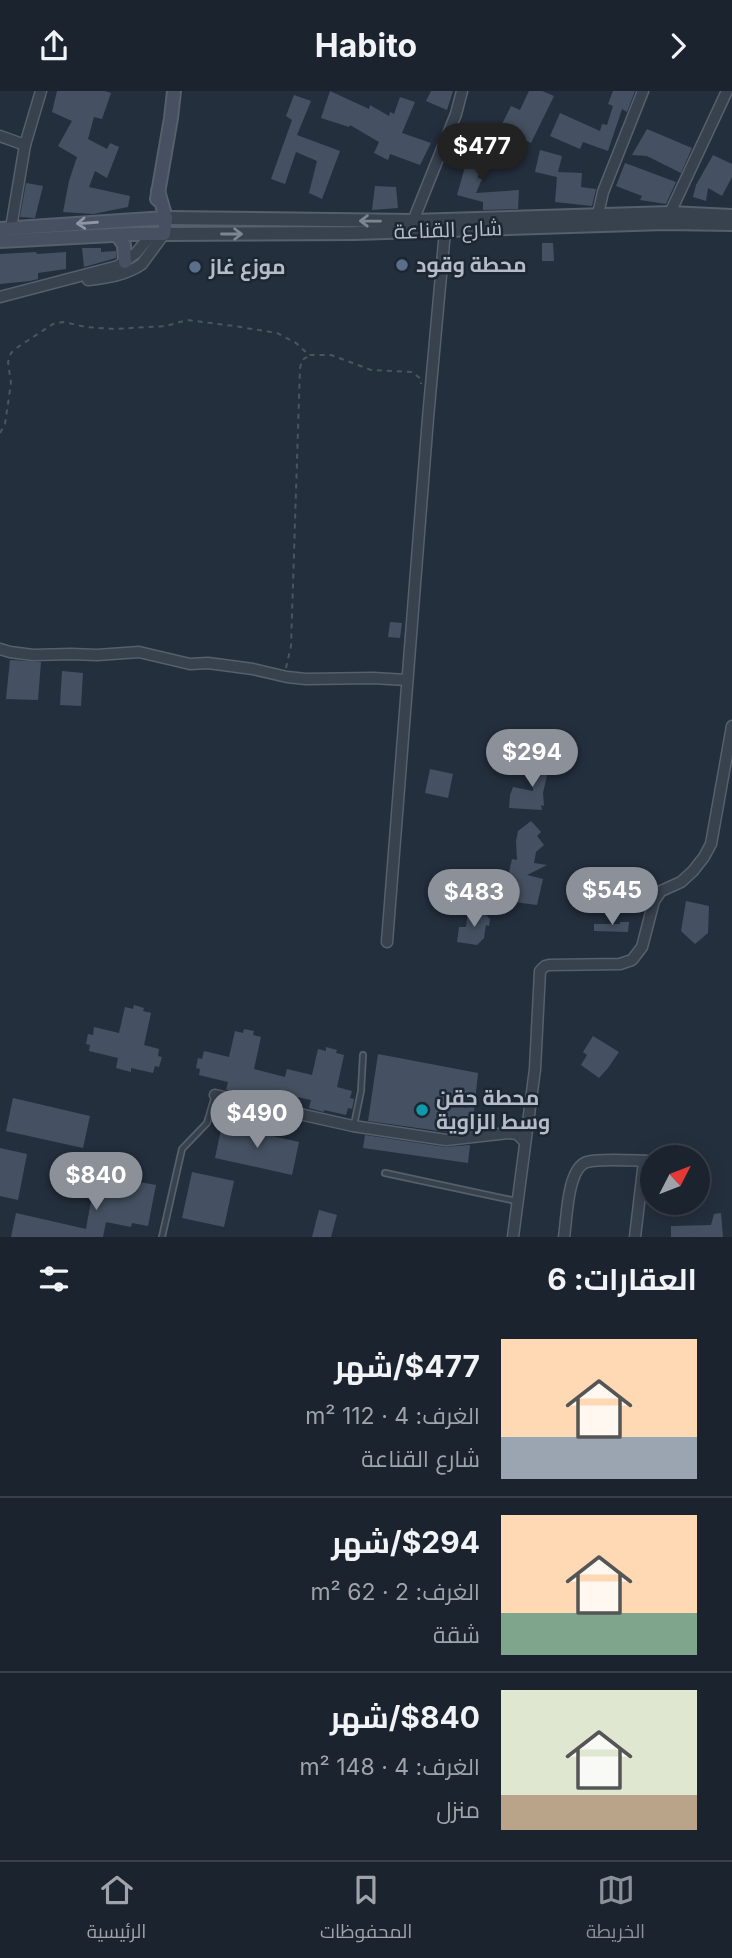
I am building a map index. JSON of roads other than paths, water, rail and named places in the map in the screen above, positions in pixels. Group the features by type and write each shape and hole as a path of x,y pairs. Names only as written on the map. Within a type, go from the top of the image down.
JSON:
{"main road":[{"path":"0,241 158,234 161,218 158,191 174,91"},
{"path":"6,229 161,218"},
{"path":"117,235 124,246 125,262"}],"street":[{"path":"6,229 25,145 41,91"},
{"path":"413,221 456,114 462,91"},
{"path":"598,214 603,192 643,91"},
{"path":"670,213 727,91"},
{"path":"0,137 25,145"},
{"name":"شارع القناعة","path":"161,218 413,221 598,214 732,216"},
{"name":"شارع القناعة","path":"158,234 355,233 665,223 732,224"},
{"path":"387,942 445,231"},
{"path":"0,297 107,270 125,262 158,234"},
{"path":"56,283 104,278 137,268 142,264 158,234"},
{"path":"0,649 33,655 139,652 190,664 208,663 306,679 407,680"},
{"path":"513,1237 535,1069 540,971 549,965 620,964 632,960 642,947 654,901 661,891 681,882 693,871 710,844 732,726"},
{"path":"215,1095 354,1126 446,1140 508,1133 517,1134 525,1142"},
{"path":"565,1237 573,1176 580,1166 586,1162 640,1161"},
{"path":"635,1237 640,1208"}],"lane":[{"path":"354,1126 361,1091 363,1055"},
{"path":"162,1237 182,1149 207,1123 215,1095"},
{"path":"385,1173 517,1201"}],"place":[{"name":"محطة وقود","path":"402,265"},
{"name":"موزع غاز","path":"195,267"},
{"name":"محطة حقن وسط الزاوية","path":"422,1110"}]}
